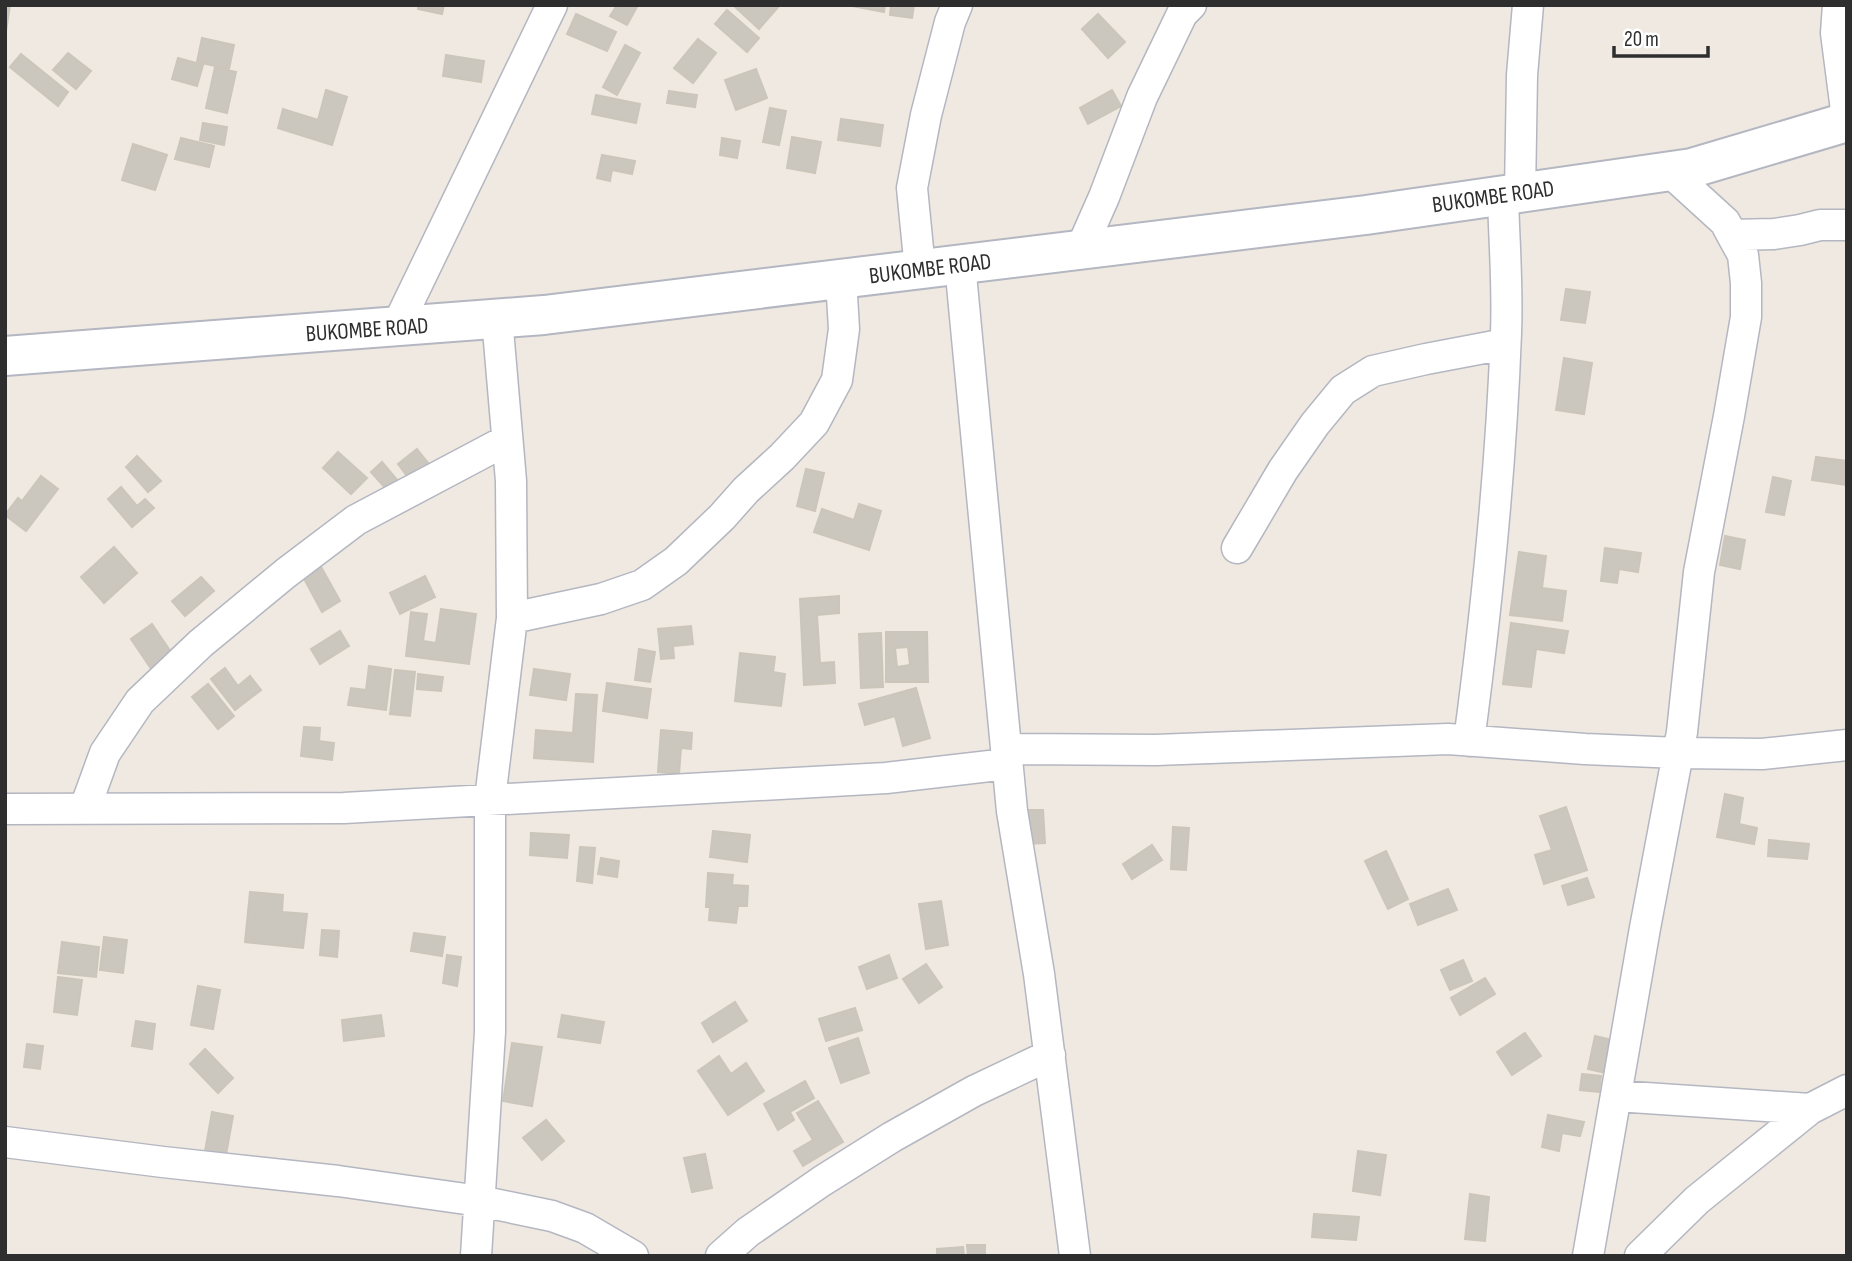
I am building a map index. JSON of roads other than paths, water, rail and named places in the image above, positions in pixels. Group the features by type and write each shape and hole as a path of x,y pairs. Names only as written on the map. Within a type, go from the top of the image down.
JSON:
{"main road":[{"name":"BUKOMBE ROAD","path":"5,356 544,315 1366,215 1692,167 1847,120"}],"street":[{"path":"397,326 552,5"},
{"path":"920,269 912,188 926,116 950,22 957,5"},
{"path":"1081,249 1142,97 1182,14 1191,5"},
{"path":"1469,741 1485,624 1498,472 1512,194 1528,5"},
{"path":"1838,5 1836,33 1847,120"},
{"path":"1588,1256 1682,732 1699,572 1746,317 1746,283 1742,255 1732,235 1725,222 1669,171"},
{"path":"1732,235 1774,234 1820,225 1847,225"},
{"path":"960,264 1012,811 1039,974 1075,1256"},
{"path":"512,618 601,598 642,585 676,561 782,457 814,423 837,380 844,329 841,279"},
{"path":"476,1256 490,1032 490,799 512,618 511,481 497,318"},
{"path":"1237,548 1283,470 1343,390 1374,371 1505,344"},
{"path":"85,808 105,753 140,701 200,644 356,520 507,440"},
{"path":"5,809 344,808 886,778 1007,757 1448,739 1678,753 1762,754 1847,745"},
{"path":"721,1256 748,1232 892,1137 974,1091 1050,1055"},
{"path":"1640,1256 1698,1200 1810,1109 1847,1090"},
{"path":"1616,1096 1810,1109"},
{"path":"5,1142 480,1200 552,1216 585,1228 633,1256"}]}
